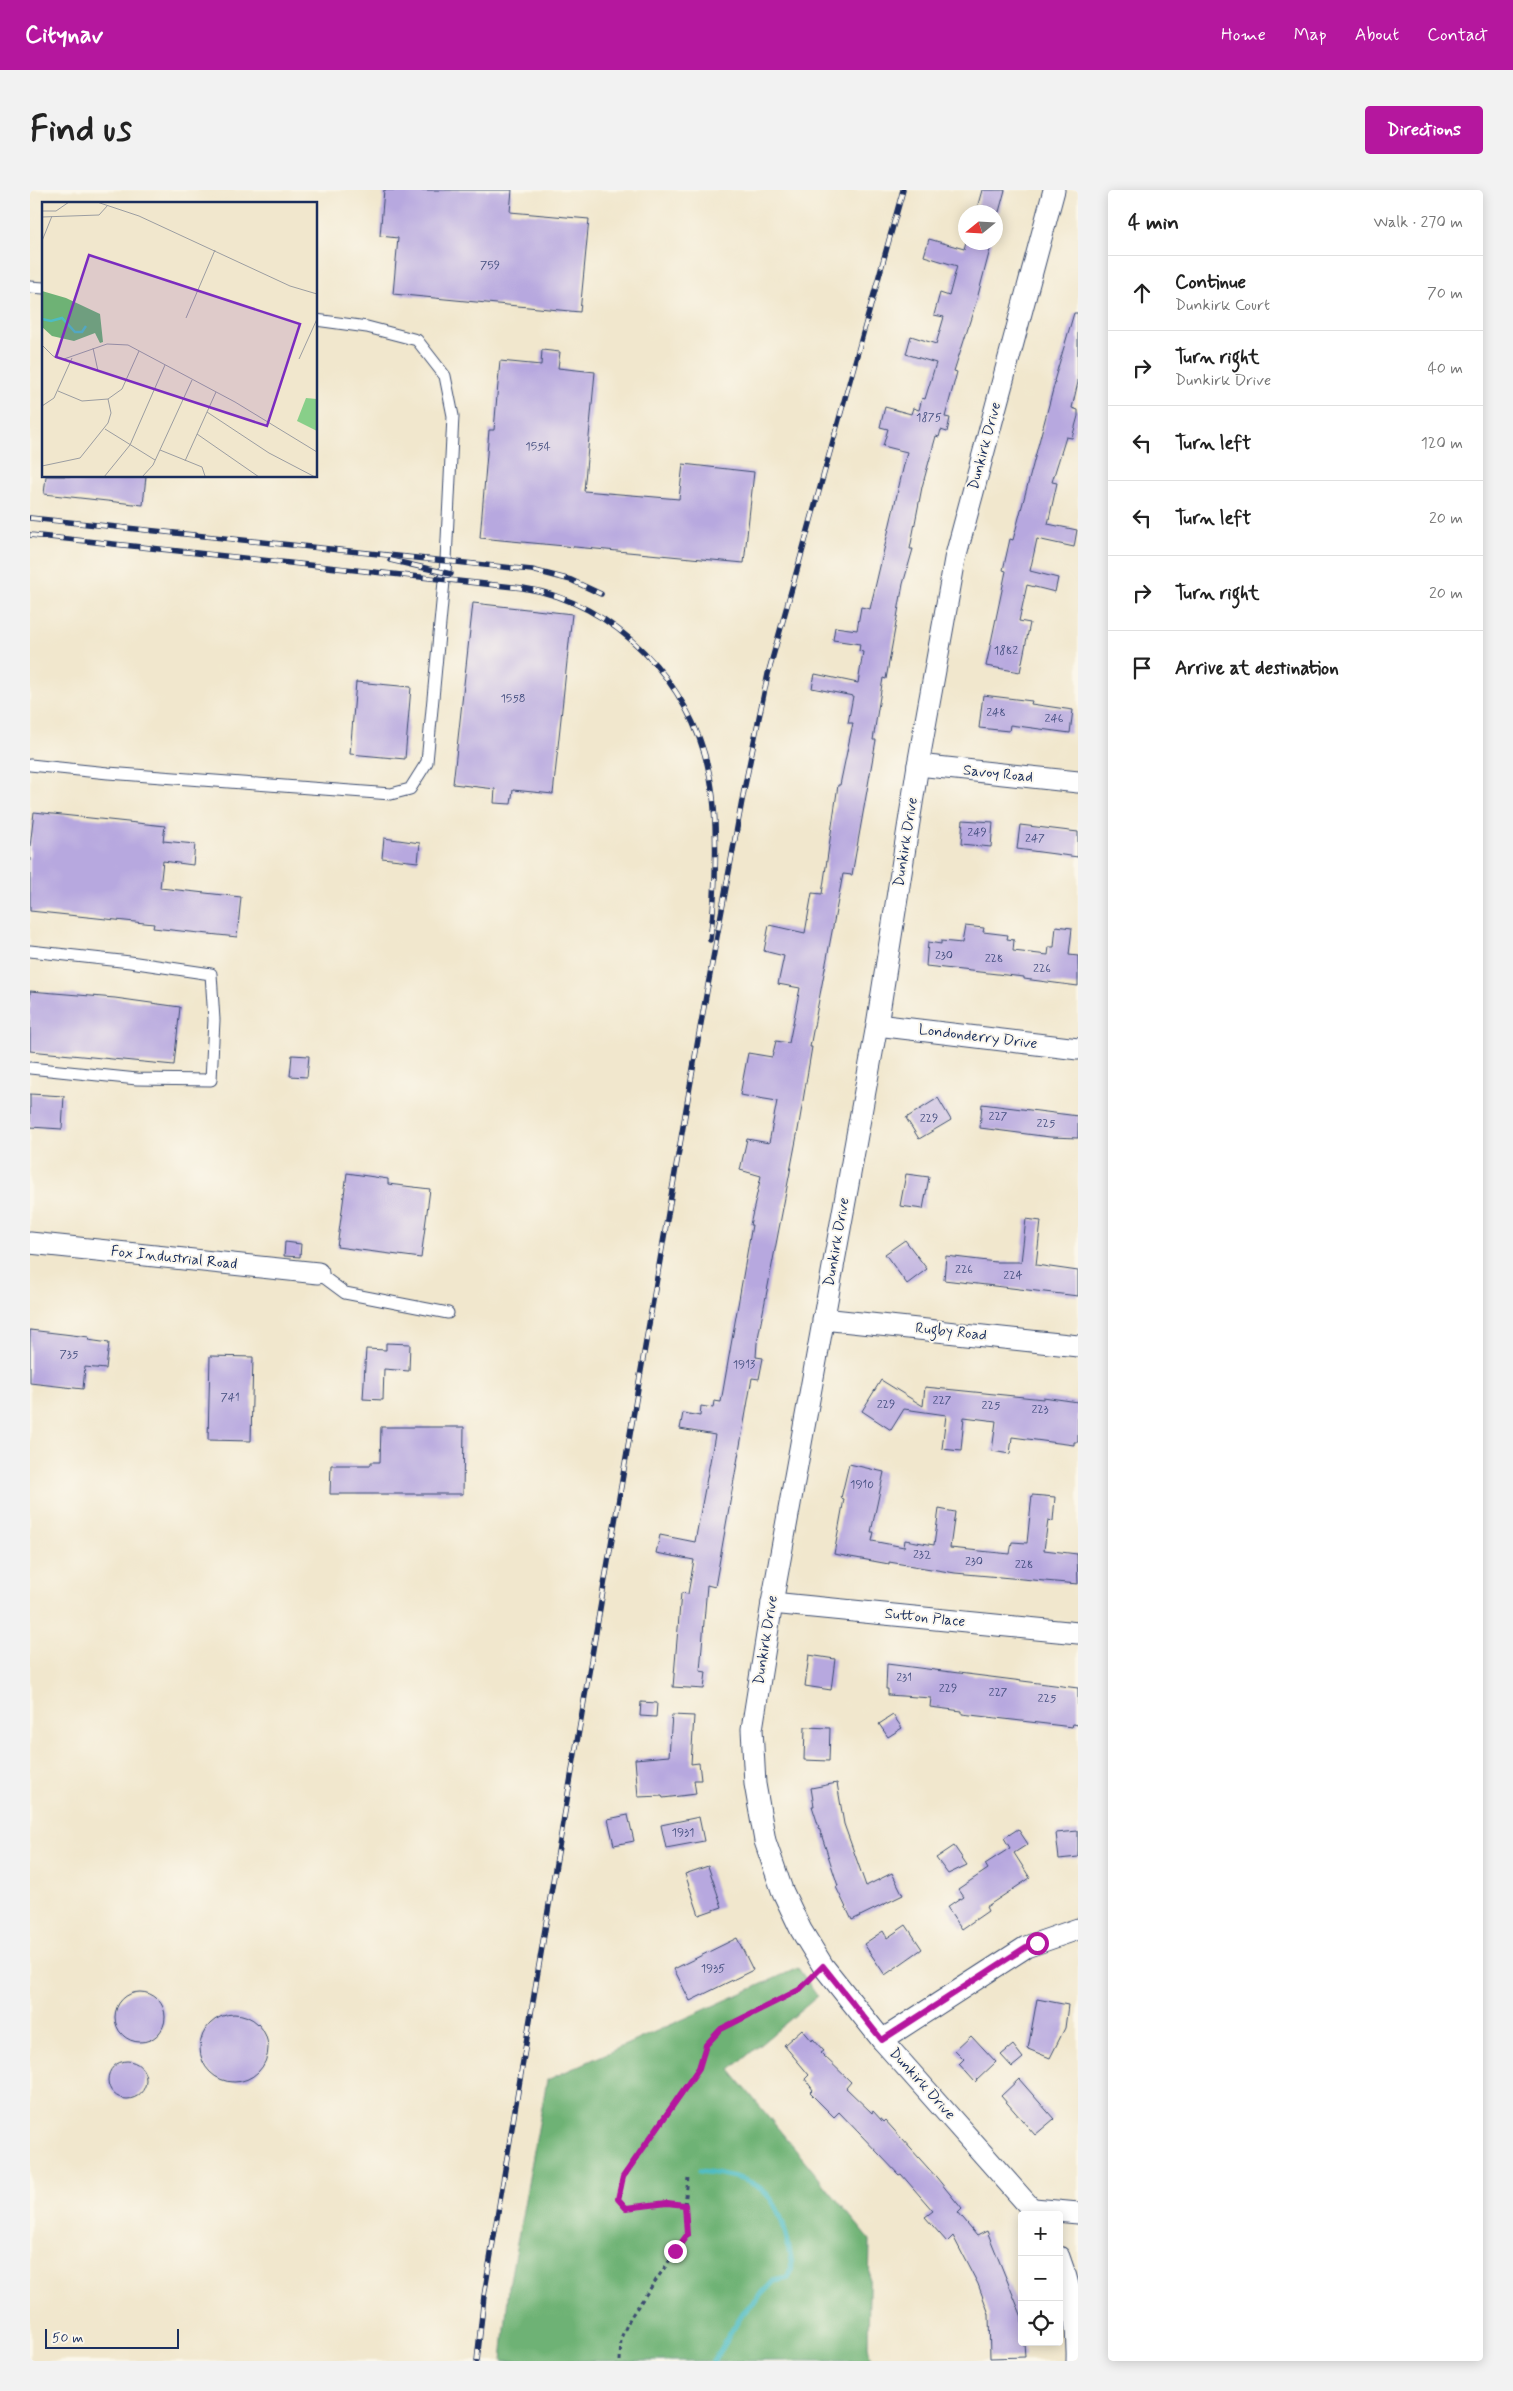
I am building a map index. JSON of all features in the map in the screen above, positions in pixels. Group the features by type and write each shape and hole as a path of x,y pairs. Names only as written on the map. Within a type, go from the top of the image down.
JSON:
{"street":[{"name":"Dunkirk Drive","path":"1035,2211 882,2040 823,1966 801,1930 782,1890 765,1841 755,1784 752,1730 772,1603 877,1025 918,765 955,559 1054,190"},
{"name":"Savoy Road","path":"918,765 1078,782"},
{"name":"Londonderry Drive","path":"877,1025 1078,1049"},
{"name":"Fox Industrial Road","path":"30,1243 318,1273"},
{"name":"Rugby Road","path":"823,1319 1078,1346"},
{"name":"Sutton Place","path":"772,1603 1078,1633"},
{"path":"882,2040 1026,1947 1078,1929"},
{"path":"1063,2212 1078,2212"},
{"path":"1063,2267 1069,2283 1076,2316 1076,2361"}],"lane":[{"path":"30,765 127,775 391,794 410,789 427,762 446,560 454,416 445,376 417,340 367,327 318,320"},
{"path":"30,951 130,962 211,974 214,1020 211,1080 138,1079 30,1068"},
{"path":"318,1273 345,1293 448,1313"}],"path":[{"path":"685,2205 667,2203 626,2208 618,2199 623,2177 699,2068 706,2045 721,2029 799,1990 823,1966"},
{"path":"620,2361 621,2338 630,2318 687,2235 685,2205 688,2178"}],"green space":[{"path":"798,1968 818,1996 730,2070 870,2240 868,2346 871,2361 502,2361 509,2286 547,2080"}],"building":[{"path":"384,190 512,190 510,212 589,219 580,312 393,294 398,238 380,236"},
{"path":"982,190 1005,190 1001,205 978,205"},
{"path":"929,239 958,247 958,250 990,250 977,299 954,371 957,372 945,417 950,418 947,432 941,430 939,437 936,436 922,487 910,549 913,549 903,584 886,679 883,678 873,740 876,740 852,875 843,874 810,1047 812,1047 798,1130 757,1343 756,1357 763,1358 759,1379 752,1378 715,1587 707,1585 700,1671 706,1672 704,1689 673,1687 681,1593 688,1594 694,1560 656,1553 660,1535 695,1542 715,1435 680,1429 683,1413 700,1416 701,1406 713,1408 714,1401 721,1402 752,1225 750,1225 761,1176 740,1170 747,1139 769,1143 777,1101 740,1095 748,1053 772,1057 776,1041 789,1043 800,988 778,984 784,956 764,951 769,925 805,933 812,893 822,894 838,785 840,785 853,723 848,723 853,696 812,688 815,674 858,683 863,652 859,651 860,644 833,640 835,627 857,630 861,607 870,609 907,452 883,446 888,429 880,427 885,407 911,414 913,408 919,410 922,398 925,399 936,363 906,354 911,336 936,344 944,317 934,315 940,293 949,296 957,266 924,256"},
{"path":"1074,313 1078,313 1078,382 1072,408 1078,410 1078,416 1072,438 1066,437 1052,482 1057,483 1048,524 1077,530 1074,547 1037,539 1030,571 1058,578 1055,592 1027,585 1019,621 1030,623 1020,672 986,666 1006,571 1003,570 1010,539 1013,540 1054,381"},
{"path":"542,350 560,352 558,368 595,372 584,491 679,499 683,464 754,472 744,563 480,538 489,430 494,430 500,361 541,365"},
{"path":"46,478 146,478 143,505 44,494"},
{"path":"473,603 572,614 553,794 513,790 511,804 494,803 495,789 453,784"},
{"path":"356,682 411,687 405,759 350,754"},
{"path":"983,695 1032,701 1031,704 1073,710 1070,733 1010,725 1009,731 979,728"},
{"path":"34,812 165,826 163,841 195,844 193,865 163,861 160,888 241,897 237,937 153,928 154,924 30,911 30,847"},
{"path":"963,820 993,822 991,847 961,844"},
{"path":"1020,825 1078,832 1078,857 1017,849"},
{"path":"384,838 420,843 418,862 382,858"},
{"path":"965,926 984,928 983,932 1008,935 1007,939 1014,940 1013,951 1048,955 1049,947 1054,947 1056,926 1072,928 1069,955 1078,956 1078,986 1024,979 1024,977 926,966 928,942 941,944 941,941 962,943"},
{"path":"30,991 115,998 180,1007 174,1065 30,1051"},
{"path":"292,1055 309,1056 307,1077 290,1076"},
{"path":"30,1094 64,1096 62,1129 30,1127"},
{"path":"938,1098 951,1120 919,1139 906,1118"},
{"path":"982,1104 1078,1116 1078,1138 1050,1137 980,1128"},
{"path":"347,1173 388,1179 388,1184 430,1189 421,1258 337,1247"},
{"path":"906,1174 929,1177 923,1209 900,1206"},
{"path":"1026,1219 1041,1221 1036,1265 1078,1271 1078,1296 944,1280 946,1256 996,1262 1021,1262"},
{"path":"905,1240 927,1269 907,1284 885,1254"},
{"path":"285,1242 301,1244 300,1257 284,1256"},
{"path":"30,1330 89,1337 88,1340 109,1343 106,1369 85,1367 83,1389 30,1383"},
{"path":"386,1343 410,1344 409,1371 384,1369 383,1400 363,1399 366,1349 386,1350"},
{"path":"210,1356 253,1357 251,1441 208,1440"},
{"path":"881,1380 923,1406 925,1387 1043,1399 1043,1397 1078,1402 1078,1442 1074,1442 1074,1445 1012,1437 1010,1454 992,1451 996,1421 964,1417 961,1451 942,1449 946,1415 904,1409 891,1430 862,1411"},
{"path":"381,1427 464,1427 463,1494 330,1494 331,1465 371,1465 371,1462 380,1462"},
{"path":"849,1464 884,1472 871,1532 874,1532 872,1541 904,1547 905,1540 934,1545 939,1509 955,1512 950,1548 1010,1554 1012,1542 1027,1543 1032,1495 1055,1497 1053,1521 1048,1520 1044,1550 1077,1554 1078,1584 955,1573 834,1554 844,1499 841,1498"},
{"path":"809,1655 835,1659 831,1690 805,1686"},
{"path":"887,1664 1078,1688 1078,1725 1073,1724 1072,1727 962,1714 962,1711 930,1707 931,1698 888,1695 888,1689 886,1689"},
{"path":"641,1702 657,1703 656,1717 640,1716"},
{"path":"672,1715 694,1716 691,1764 699,1763 701,1780 694,1780 696,1794 663,1798 662,1796 638,1797 635,1759 669,1756"},
{"path":"893,1715 902,1728 888,1737 879,1724"},
{"path":"805,1727 830,1728 829,1761 804,1760"},
{"path":"837,1783 844,1824 866,1886 892,1873 903,1895 852,1920 836,1887 838,1886 812,1806 814,1806 811,1788"},
{"path":"628,1815 634,1841 614,1845 608,1819"},
{"path":"699,1817 704,1841 666,1848 661,1825"},
{"path":"1018,1829 1028,1844 1014,1853 1030,1878 986,1907 988,1911 962,1929 947,1907 963,1896 958,1889 988,1869 985,1864 1010,1848 1004,1838"},
{"path":"1078,1831 1078,1857 1059,1859 1056,1833"},
{"path":"954,1846 967,1865 948,1874 936,1858"},
{"path":"708,1866 722,1907 699,1915 685,1874"},
{"path":"906,1925 922,1949 885,1975 864,1944 883,1931 887,1938"},
{"path":"737,1938 753,1970 690,2001 674,1969"},
{"path":"135,1992 145,1992 158,1999 165,2012 165,2022 158,2035 145,2042 135,2042 126,2038 119,2031 115,2022 115,2012 119,2003 126,1996"},
{"path":"1037,1999 1068,2005 1065,2028 1050,2058 1028,2049"},
{"path":"234,2014 247,2017 258,2024 265,2035 268,2048 265,2061 258,2072 247,2079 234,2082 221,2079 210,2072 203,2061 200,2048 203,2035 210,2024 221,2017"},
{"path":"802,2029 812,2041 813,2039 824,2051 821,2053 851,2082 846,2088 872,2113 873,2111 883,2122 885,2120 937,2178 962,2209 958,2213 977,2236 987,2231 1018,2307 1018,2346 1024,2346 1025,2357 990,2358 989,2314 978,2284 953,2236 947,2242 925,2217 933,2211 901,2174 899,2175 839,2112 834,2117 810,2093 813,2090 805,2079 809,2075 784,2045"},
{"path":"971,2035 996,2062 975,2082 959,2064 964,2059 955,2050"},
{"path":"1013,2045 1023,2058 1012,2067 1001,2055"},
{"path":"127,2061 140,2067 146,2080 140,2093 127,2099 114,2093 108,2080 114,2067"},
{"path":"1019,2079 1054,2119 1035,2135 1001,2096"}],"waterway":[{"path":"700,2171 735,2177 760,2188 777,2209 783,2224 791,2262 788,2278 774,2281 743,2313 713,2361"}],"railway":[{"path":"477,2361 484,2296 552,1887 699,1034 744,790 768,674 903,190"},
{"path":"30,518 532,570 571,580 601,594"},
{"path":"30,535 523,588 557,596 588,610 618,629 644,652 666,678 685,708 700,739 709,772 714,811 715,878 710,940"},
{"path":"390,560 451,574"}],"route":[{"path":"675,2251 687,2235 685,2205 667,2203 626,2208 618,2199 623,2177 699,2068 706,2045 721,2029 799,1990 823,1966 882,2040 1026,1947 1037,1943"}]}
